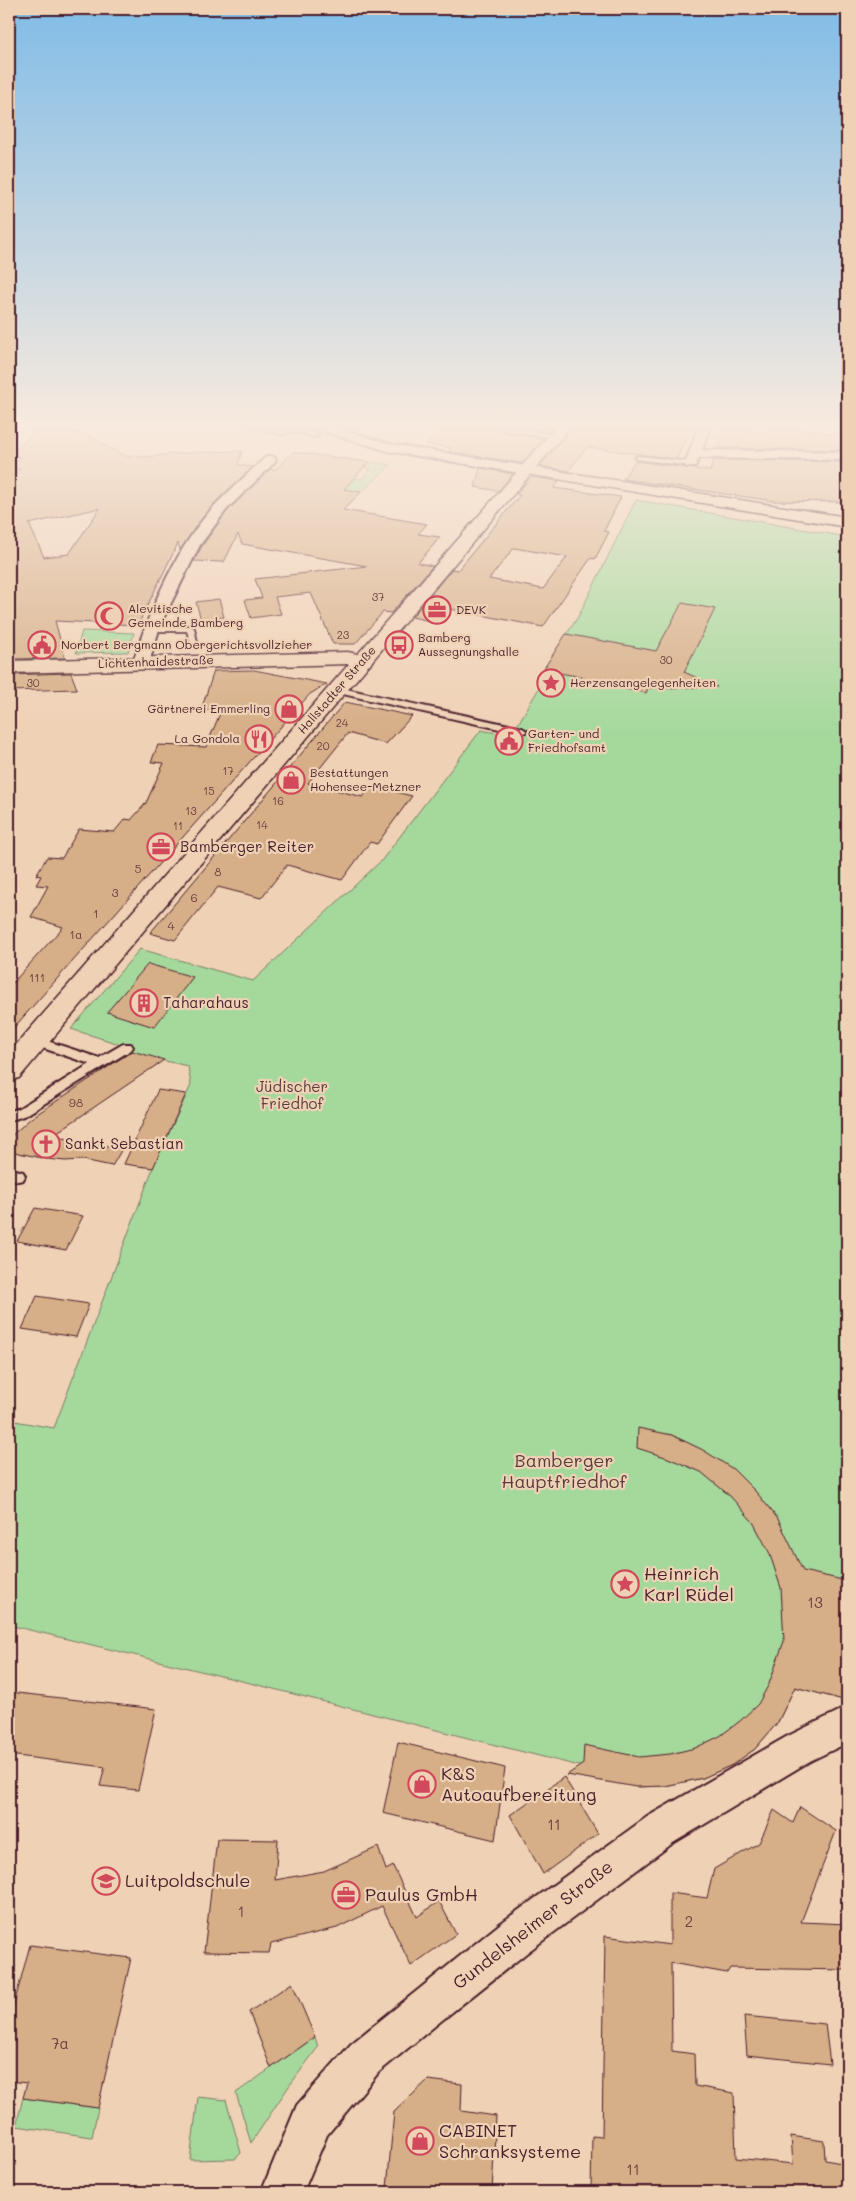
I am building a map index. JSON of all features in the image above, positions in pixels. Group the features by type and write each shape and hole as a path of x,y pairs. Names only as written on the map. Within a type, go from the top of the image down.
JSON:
{"main road":[{"name":"Hallstadter Straße","path":"35,1041 107,955 477,528"},
{"name":"Lichtenhaidestraße","path":"9,667 335,658 363,661"},
{"path":"9,1071 35,1041"}],"street":[{"path":"142,663 150,629 193,544 204,528"},
{"name":"Gundelsheimer Straße","path":"282,2192 312,2120 365,2058 515,1937 652,1836 722,1793 847,1724"}],"lane":[{"path":"150,629 190,628 195,645"},
{"path":"337,690 522,731"},
{"path":"35,1041 100,1063"},
{"path":"9,1116 22,1112 128,1046"}],"green space":[{"name":"Bamberger Hauptfriedhof","path":"622,528 794,528 847,537 847,1701 795,1687 778,1722 755,1749 732,1765 703,1778 665,1786 636,1787 583,1767 242,1681 9,1625 9,1420 54,1428 153,1168 191,1085 188,1066 128,1053 132,1048 71,1029 140,949 253,981 382,860 481,730 511,736 549,671 543,670 578,617"},
{"path":"82,631 134,633 128,652 76,653"},
{"path":"315,2037 318,2047 251,2143 236,2093"},
{"path":"198,2097 226,2100 241,2153 235,2159 190,2160"},
{"path":"23,2098 98,2108 92,2137 16,2126"}],"building":[{"path":"9,528 31,528 44,557 69,554 87,528 195,528 180,550 178,543 138,625 55,621 65,658 9,659"},
{"path":"215,528 424,528 418,534 440,537 418,563 433,566 391,613 383,612 355,644 333,644 311,593 275,597 281,614 251,618 245,600 262,598 255,579 367,566 242,544 238,534 224,562 194,561"},
{"path":"493,528 606,528 604,531 609,532 595,559 591,558 543,627 450,609 439,623 412,617 452,569 458,570","holes":["514,548 567,557 543,589 489,579"]},
{"path":"219,599 224,617 201,620 196,602"},
{"path":"682,603 715,609 684,672 717,687 648,688 646,693 580,680 582,677 543,670 566,634 656,651"},
{"path":"254,670 327,684 310,694 9,1033 9,987 63,927 31,917 48,886 36,885 41,876 36,875 47,857 62,858 79,829 114,832 125,819 131,820 146,803 164,763 151,762 158,745 206,747 221,711 201,710 214,671"},
{"path":"71,673 77,689 9,691 9,675"},
{"path":"345,702 412,716 386,744 348,733 308,783 363,797 371,786 412,796 377,844 370,842 342,880 287,865 261,898 218,887 175,940 150,933"},
{"name":"Taharahaus","path":"148,964 193,977 154,1027 107,1012"},
{"path":"132,1051 164,1060 53,1135 122,1149 112,1166 83,1160 47,1159 9,1151 9,1138 31,1118"},
{"path":"158,1090 186,1094 153,1168 124,1164"},
{"path":"35,1208 83,1216 66,1250 17,1241"},
{"path":"37,1296 89,1304 76,1337 22,1329"},
{"path":"638,1428 672,1435 703,1450 733,1469 757,1493 778,1519 803,1571 847,1581 847,1701 795,1687 778,1722 755,1749 732,1765 703,1778 665,1786 636,1787 567,1775 583,1764 584,1745 639,1757 670,1754 695,1748 720,1736 740,1721 758,1704 769,1684 784,1641 781,1588 769,1552 753,1522 730,1496 701,1472 668,1458 637,1448"},
{"path":"9,1692 156,1709 138,1790 100,1786 105,1767 9,1755"},
{"path":"398,1742 505,1768 495,1840 383,1813"},
{"path":"564,1777 598,1834 543,1874 510,1815"},
{"path":"800,1807 836,1831 801,1922 847,1924 847,1970 730,1968 727,1973 671,1963 672,2051 694,2054 695,2086 734,2093 736,2158 793,2164 791,2136 824,2141 825,2160 847,2164 847,2192 591,2192 592,2136 602,2137 605,1936 670,1945 670,1893 707,1898 714,1869 759,1843 774,1810 793,1823"},
{"path":"217,1839 278,1840 275,1880 324,1871 378,1847 386,1870 393,1866 417,1917 439,1901 456,1934 411,1966 382,1906 337,1928 271,1944 269,1953 204,1952"},
{"path":"30,1945 131,1958 98,2108 23,2098 27,2083 9,2081 9,2007 13,2008"},
{"path":"292,1983 315,2037 271,2068 249,2012"},
{"path":"744,2016 825,2024 830,2064 747,2055"},
{"path":"428,2080 462,2084 461,2111 496,2116 492,2192 417,2192 387,2188 394,2112"}],"place":[{"name":"DEVK","path":"437,610"},
{"name":"Alevitische Gemeinde Bamberg","path":"109,616"},
{"name":"Norbert Bergmann Obergerichtsvollzieher","path":"42,645"},
{"name":"Bamberg Aussegnungshalle","path":"399,645"},
{"name":"Herzensangelegenheiten","path":"551,683"},
{"name":"Gärtnerei Emmerling","path":"289,709"},
{"name":"La Gondola","path":"259,739"},
{"name":"Garten- und Friedhofsamt","path":"509,741"},
{"name":"Bestattungen Hohensee-Metzner","path":"291,780"},
{"name":"Bamberger Reiter","path":"161,847"},
{"name":"Taharahaus","path":"144,1003"},
{"name":"Sankt Sebastian","path":"46,1144"},
{"name":"Heinrich Karl Rüdel","path":"625,1584"},
{"name":"K&S Autoaufbereitung","path":"422,1784"},
{"name":"Luitpoldschule","path":"106,1881"},
{"name":"Paulus GmbH","path":"346,1895"},
{"name":"CABINET Schranksysteme","path":"420,2141"}],"park label":[{"name":"Jüdischer Friedhof","path":"292,1096"}]}
